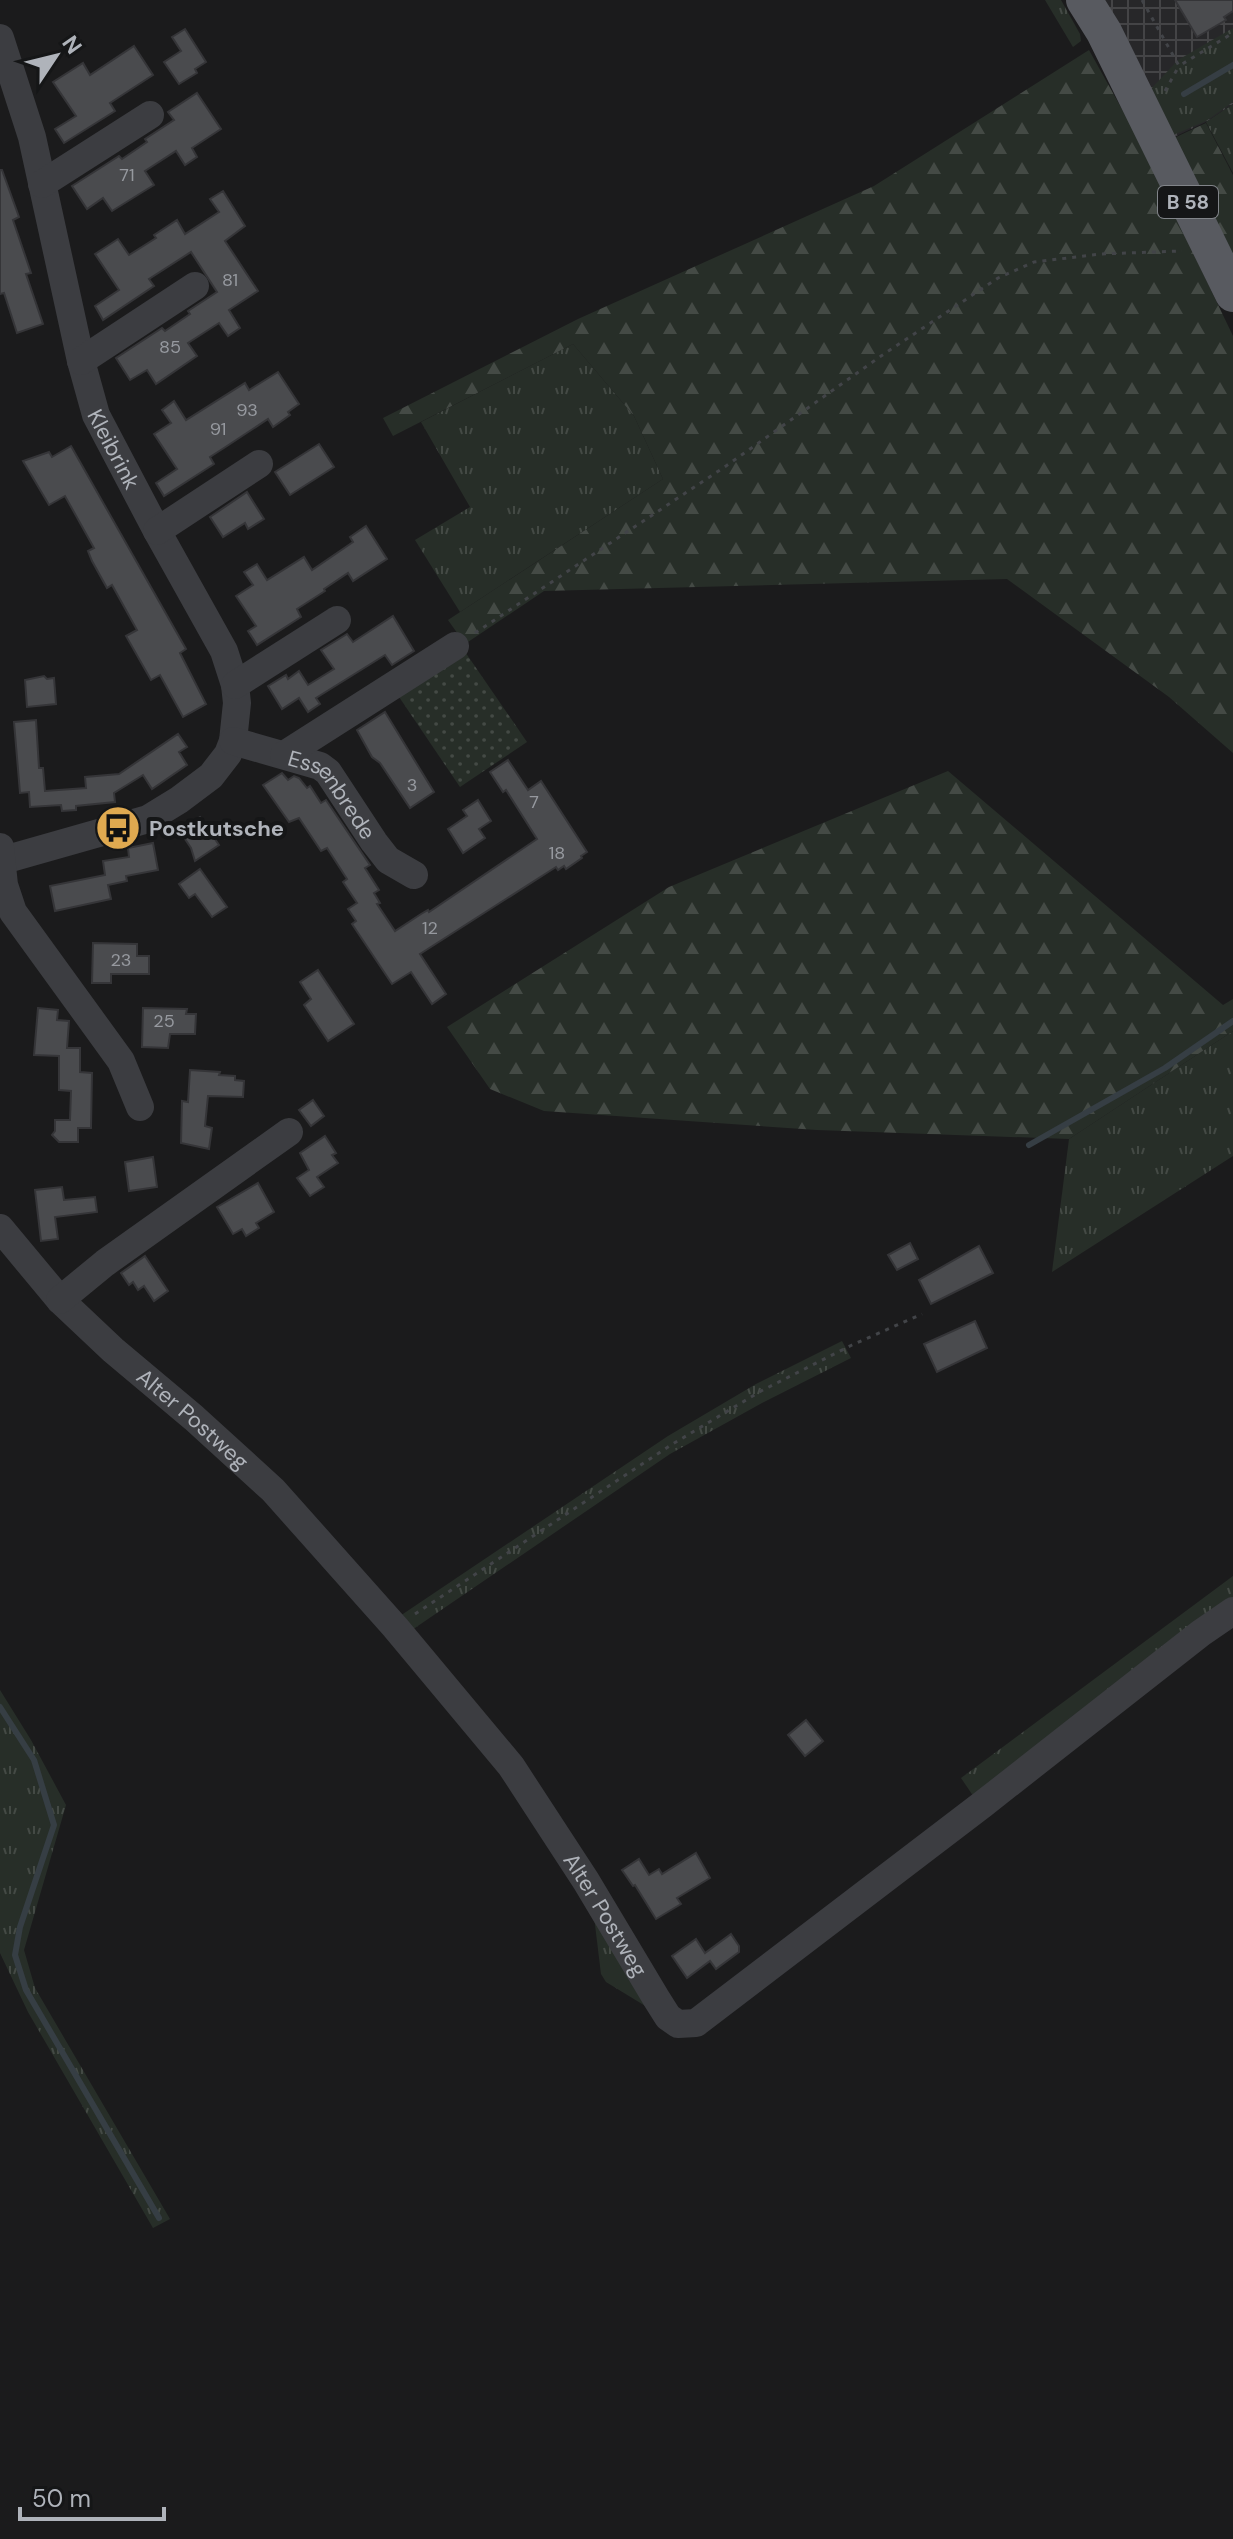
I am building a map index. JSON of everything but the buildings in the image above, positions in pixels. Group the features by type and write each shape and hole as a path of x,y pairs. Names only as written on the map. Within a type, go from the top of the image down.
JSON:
{"main road":[{"name":"B 58","path":"1084,0 1104,32 1233,294"}],"street":[{"name":"Kleibrink","path":"0,38 32,137 81,361 96,415 224,651 235,685 237,713 228,754 211,776 148,819 1,856"},
{"path":"42,184 150,115"},
{"path":"81,361 195,286"},
{"path":"157,531 259,464"},
{"path":"235,685 337,620"},
{"path":"284,755 455,646"},
{"name":"Essenbrede","path":"233,741 320,766 328,772 388,860 414,875"},
{"path":"1,856 4,885 13,912 121,1061 140,1107"},
{"path":"60,1300 105,1263 289,1132"},
{"name":"Alter Postweg","path":"0,1228 60,1300 273,1490 395,1627 511,1766 586,1881 668,2017 678,2024 696,2023 1233,1611"}],"path":[{"path":"1142,0 1179,66 1233,33"},
{"path":"455,646 726,466 998,278 1034,262 1101,254 1211,249"},
{"path":"395,1627 671,1445 761,1391 922,1314"}],"shaded area":[{"path":"1104,0 1233,0 1233,104 1206,122 1174,137"}],"green space":[{"path":"1045,0 1061,0 1080,34 1081,41 1073,47"},
{"path":"1233,28 1233,102 1206,121 1173,135 1151,89 1178,60"},
{"path":"1089,50 1138,138 1233,336 1233,753 1169,697 1007,579 544,591 465,644 448,620 663,479 634,416 573,344 393,436 383,418 578,319 874,186"},
{"path":"1233,104 1233,173 1206,122"},
{"path":"1206,123 1233,175 1233,256 1174,138"},
{"path":"573,344 634,416 663,479 460,612 415,540 470,507 421,422"},
{"path":"461,646 527,742 460,787 395,691"},
{"path":"948,771 1223,1005 1233,999 1233,1031 1069,1139 817,1130 544,1111 490,1089 447,1027 669,887"},
{"path":"1233,1031 1233,1156 1052,1272 1069,1139"},
{"path":"842,1341 851,1358 670,1454 409,1632 397,1618 668,1436 756,1384"},
{"path":"1233,1576 1233,1607 978,1803 961,1778"},
{"path":"0,1690 66,1805 24,1950 35,1988 170,2219 153,2228 28,2012 0,1953"},
{"path":"593,1908 647,2007 606,1982 601,1974"}],"waterway":[{"path":"1184,94 1233,65"},
{"path":"1029,1145 1165,1068 1233,1021"},
{"path":"0,1707 34,1760 54,1825 20,1927 15,1955 26,1990 159,2218"}],"place":[{"name":"Postkutsche","path":"118,828"}]}
